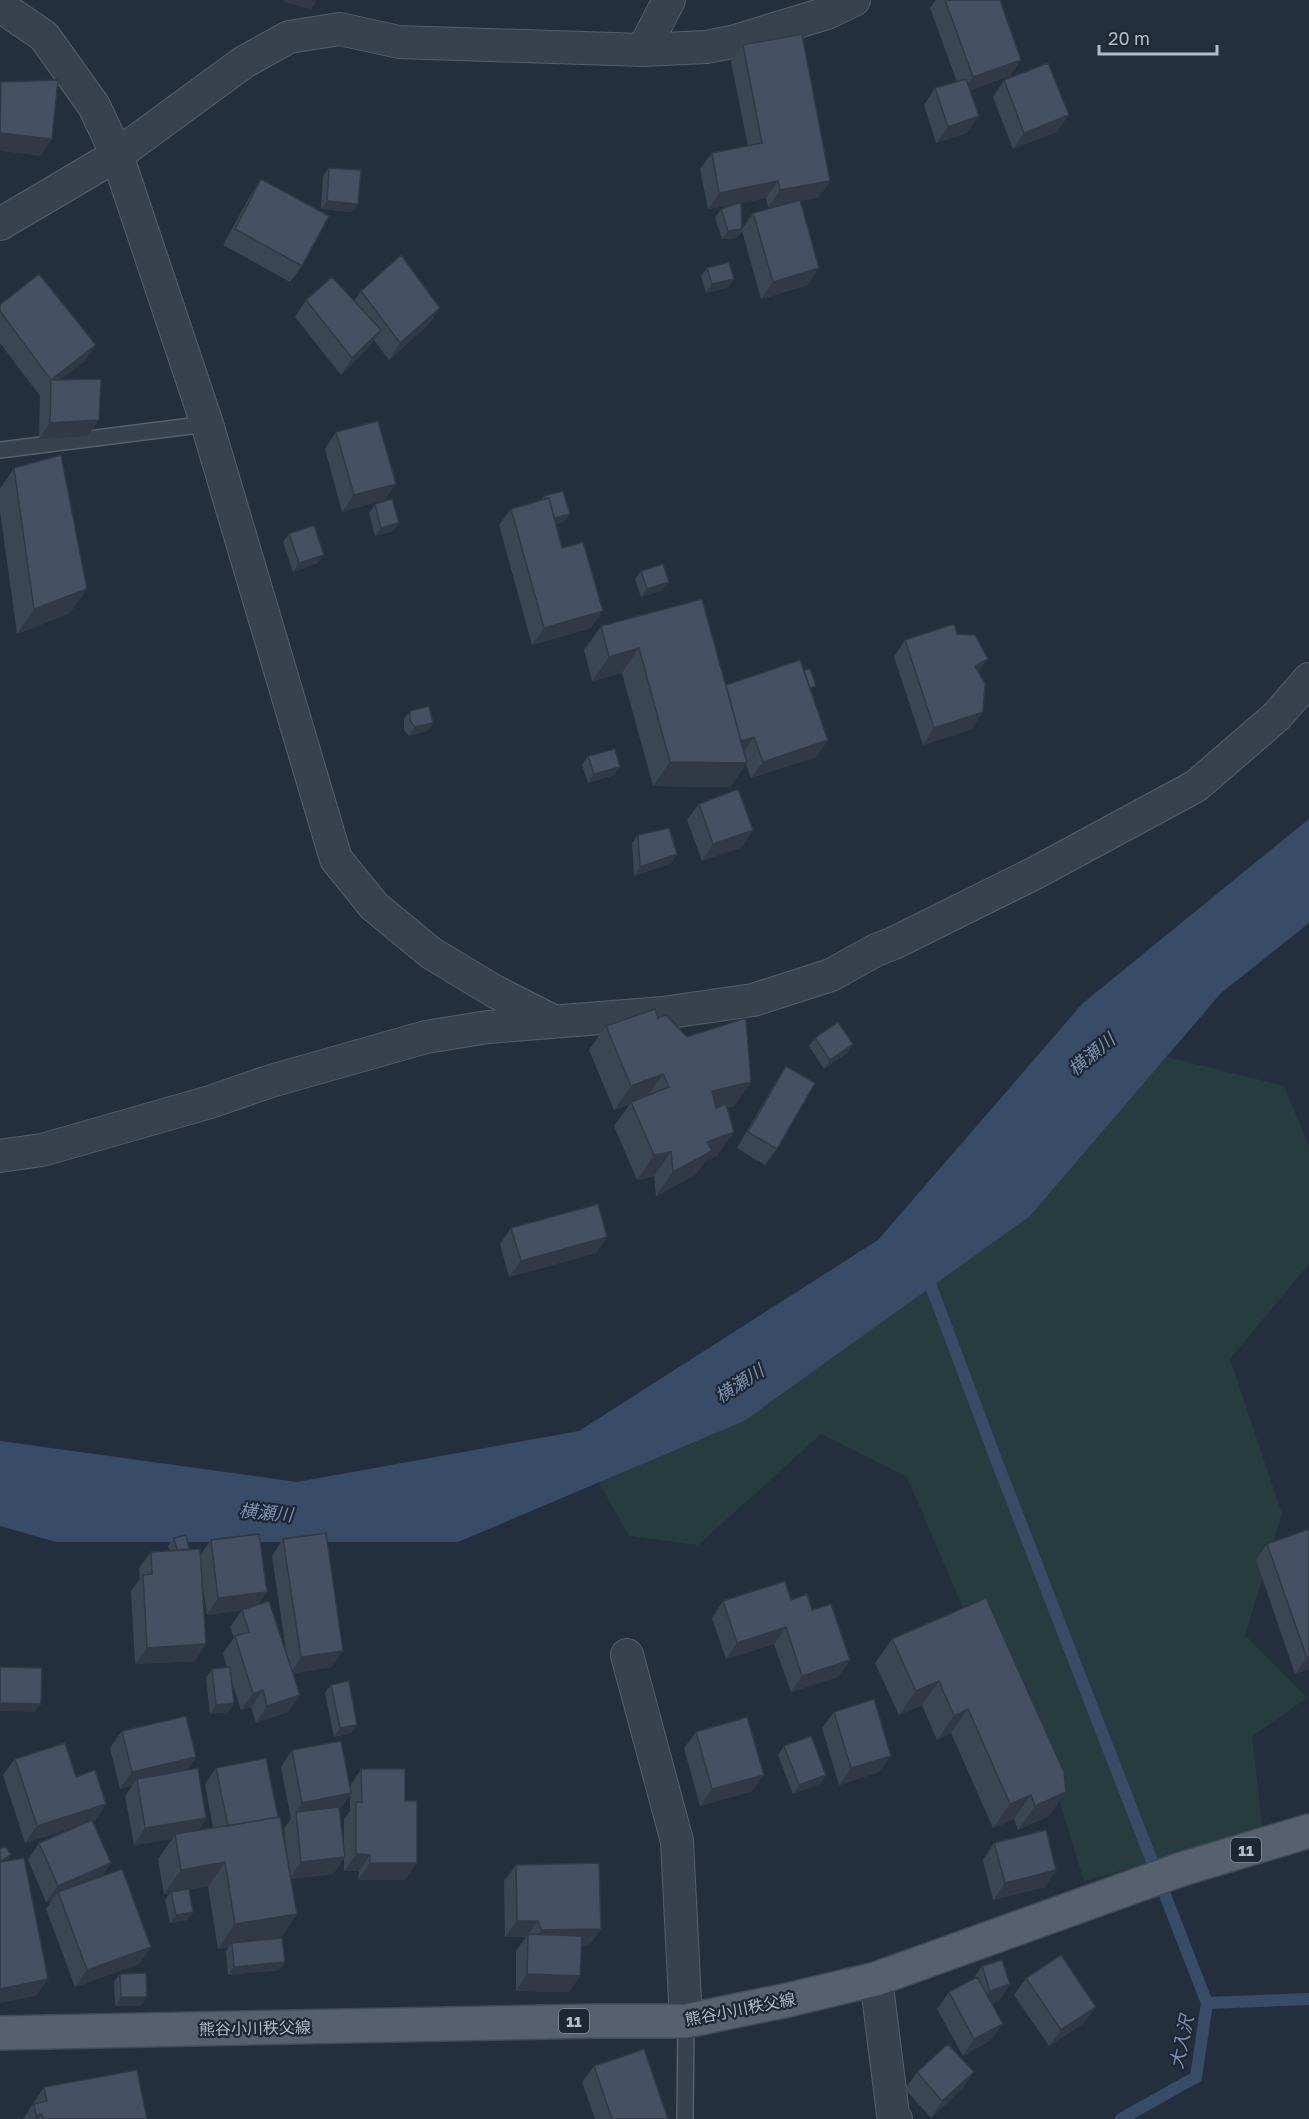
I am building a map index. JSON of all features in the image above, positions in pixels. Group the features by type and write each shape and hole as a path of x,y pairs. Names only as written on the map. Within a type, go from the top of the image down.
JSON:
{"main road":[{"name":"熊谷小川秩父線","path":"0,2033 686,2021 876,1979 1182,1869 1309,1831"}],"street":[{"path":"643,50 669,0"},
{"path":"0,224 117,155 244,62 289,37 340,29 399,42 643,50 706,47 732,42 827,13 854,0"},
{"path":"0,6 44,36 94,106 117,155 207,424 336,859 374,906 431,953 494,991 553,1021"},
{"path":"0,1156 42,1150 426,1037 488,1027 663,1013 753,1000 831,975 876,950 1035,873 1196,786 1277,716 1309,679"},
{"path":"627,1655 677,1841 686,2021"},
{"path":"876,1979 893,2114 896,2119"}],"lane":[{"path":"0,450 207,424"},
{"path":"685,2119 686,2021"}],"green space":[{"path":"1159,1055 1284,1086 1309,1146 1309,1264 1230,1359 1282,1514 1245,1635 1307,1698 1252,1736 1263,1832 1084,1881 1059,1800 969,1622 907,1477 821,1434 698,1545 629,1536 597,1479"}],"water":[{"name":"横瀬川","path":"1309,819 1309,923 1221,993 1030,1216 744,1421 458,1542 56,1542 0,1526 0,1441 297,1482 579,1431 878,1240 1083,1003"}],"building":[{"path":"945,0 1000,0 1021,60 973,77"},
{"path":"802,34 830,181 780,190 778,181 719,193 712,153 762,143 743,45"},
{"path":"1048,63 1069,115 1024,133 1004,80"},
{"path":"966,79 979,116 948,127 935,88"},
{"path":"58,80 52,139 0,133 1,82"},
{"path":"329,168 361,170 358,204 327,201"},
{"path":"261,179 329,216 302,266 235,229"},
{"path":"800,200 819,268 773,282 753,213"},
{"path":"741,202 742,229 728,231 721,209"},
{"path":"401,255 440,308 400,343 361,291"},
{"path":"729,262 734,279 712,284 707,268"},
{"path":"39,274 96,345 51,380 0,311 0,305"},
{"path":"332,277 381,330 352,358 306,300"},
{"path":"101,379 99,420 50,423 51,380"},
{"path":"378,421 396,484 354,495 336,432"},
{"path":"61,455 87,589 34,609 14,468"},
{"path":"563,491 570,514 554,518 549,498 545,499 544,496"},
{"path":"549,498 562,548 583,542 603,611 544,628 511,509"},
{"path":"392,499 399,523 381,528 375,504"},
{"path":"314,525 324,555 299,563 289,534"},
{"path":"663,564 669,582 647,589 641,571"},
{"path":"702,599 747,763 670,762 639,648 609,657 601,626"},
{"path":"954,624 957,634 975,635 988,659 975,666 985,684 983,712 934,728 905,640"},
{"path":"800,660 828,740 763,762 754,737 741,741 726,685"},
{"path":"810,669 816,686 810,688 804,670"},
{"path":"429,706 433,723 415,727 410,721 410,711"},
{"path":"615,749 620,767 594,774 588,756"},
{"path":"738,789 753,830 713,844 699,804"},
{"path":"669,828 677,854 640,867 638,835"},
{"path":"655,1009 658,1018 666,1015 687,1037 746,1018 751,1082 712,1091 716,1108 726,1104 734,1132 707,1142 712,1151 673,1172 671,1152 654,1155 631,1102 669,1087 663,1074 631,1086 606,1026"},
{"path":"838,1022 853,1044 830,1060 815,1038"},
{"path":"786,1066 815,1083 777,1149 748,1132"},
{"path":"598,1204 607,1237 521,1261 511,1228"},
{"path":"1309,1529 1309,1657 1307,1658 1267,1544"},
{"path":"326,1533 343,1651 301,1657 283,1539"},
{"path":"259,1534 267,1592 218,1598 211,1540"},
{"path":"186,1535 189,1549 177,1550 174,1538"},
{"path":"200,1549 206,1644 147,1648 143,1575 152,1574 151,1552"},
{"path":"785,1581 791,1600 807,1594 812,1610 831,1604 850,1660 802,1676 786,1627 737,1643 723,1601"},
{"path":"986,1598 1064,1772 1066,1792 1035,1806 1031,1795 1010,1804 968,1709 954,1716 939,1681 916,1691 892,1639"},
{"path":"269,1601 300,1695 267,1706 263,1690 253,1694 235,1636 249,1632 242,1610"},
{"path":"0,1667 42,1668 41,1704 0,1703"},
{"path":"230,1667 234,1703 216,1705 212,1669"},
{"path":"349,1681 357,1725 340,1728 331,1685"},
{"path":"874,1699 891,1756 851,1768 834,1712"},
{"path":"186,1716 196,1757 132,1772 122,1731"},
{"path":"747,1717 764,1775 712,1789 696,1732"},
{"path":"811,1736 826,1775 799,1785 784,1746"},
{"path":"341,1741 351,1793 302,1803 292,1750"},
{"path":"65,1743 76,1777 95,1770 106,1804 37,1826 15,1759"},
{"path":"266,1758 278,1817 228,1826 216,1768"},
{"path":"198,1768 206,1818 145,1828 137,1779"},
{"path":"361,1769 405,1769 405,1801 417,1801 417,1863 370,1863 370,1855 356,1854 356,1802 362,1802"},
{"path":"339,1807 345,1857 301,1862 296,1812"},
{"path":"280,1817 297,1914 235,1924 225,1862 181,1870 175,1834"},
{"path":"92,1820 111,1863 58,1886 39,1843"},
{"path":"1046,1830 1056,1870 1005,1883 994,1843"},
{"path":"5,1846 11,1855 0,1861 0,1849"},
{"path":"24,1858 48,1979 0,1989 0,1862"},
{"path":"599,1863 601,1929 541,1930 538,1921 517,1921 516,1865"},
{"path":"122,1869 151,1947 87,1970 58,1892"},
{"path":"189,1889 193,1912 176,1915 171,1892"},
{"path":"528,1934 582,1936 580,1976 527,1974"},
{"path":"282,1938 285,1962 234,1967 232,1943"},
{"path":"1061,1955 1096,2007 1061,2030 1026,1978"},
{"path":"1002,1960 1010,1984 990,1991 982,1966"},
{"path":"146,1973 147,1997 121,1997 120,1974"},
{"path":"977,1977 1003,2024 974,2039 949,1992"},
{"path":"948,2044 974,2072 942,2101 917,2072"},
{"path":"644,2049 668,2119 612,2119 594,2066"},
{"path":"137,2070 147,2119 43,2119 42,2114 36,2115 34,2104 47,2101 44,2087"}],"waterway":[{"name":"大入沢","path":"926,1273 1207,2003 1196,2077 1121,2119"},
{"path":"1207,2003 1309,1999"}]}
